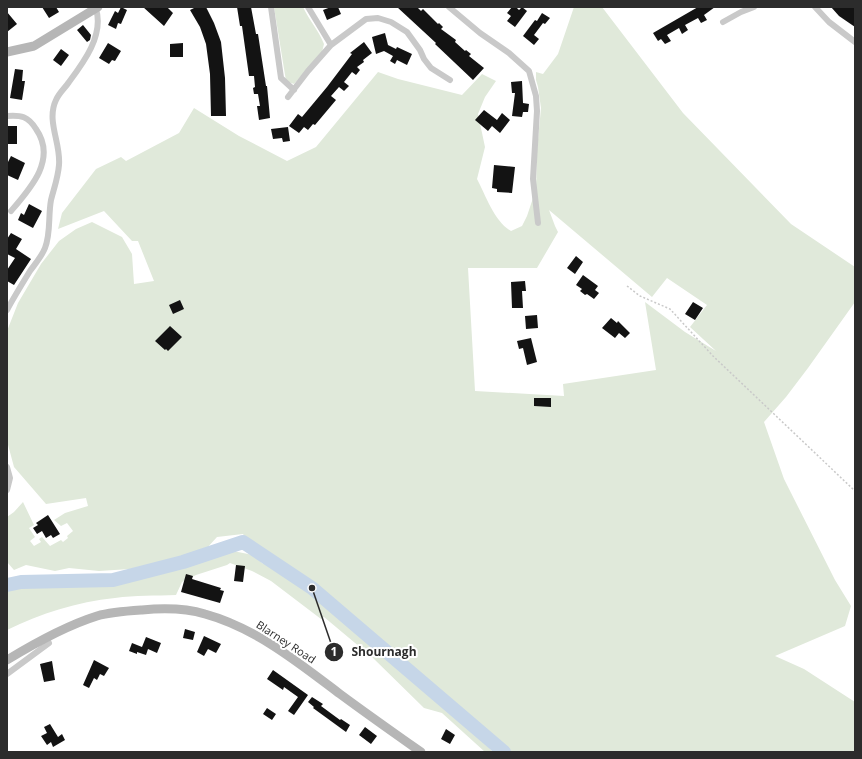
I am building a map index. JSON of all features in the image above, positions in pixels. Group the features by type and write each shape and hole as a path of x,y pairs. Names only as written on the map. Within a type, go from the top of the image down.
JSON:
{"main road":[{"path":"7,52 34,46 97,8"},
{"name":"Blarney Road","path":"7,660 46,638 97,616 160,608 188,611 217,618 258,636 422,752"}],"street":[{"path":"271,7 281,78 294,90"},
{"path":"308,7 331,45"},
{"path":"449,7 480,33 509,53 529,71 536,96 533,179 538,222"},
{"path":"723,22 754,7"},
{"path":"815,7 829,22 855,42"},
{"path":"7,310 44,249 48,235 51,202 57,182 59,163 58,146 53,130 53,115 56,100 93,46 99,27 97,8"},
{"path":"288,97 331,45 366,19 378,18 391,22 406,32 420,50 424,59 431,68 450,80"},
{"path":"7,116 21,115 33,124 41,136 44,158 40,170 27,193 11,211"},
{"path":"41,136 53,130"},
{"path":"7,467 10,478 7,490"},
{"path":"7,674 49,643 46,638"}],"path":[{"path":"627,286 640,296 670,309 713,356 855,491"}],"green space":[{"path":"274,7 303,7 324,44 322,52 294,84 286,81"},
{"path":"574,7 602,7 683,113 791,224 855,267 855,302 808,368 786,397 764,422 784,479 835,580 851,606 845,626 775,656 804,669 855,702 855,752 508,752 475,721 461,718 493,752 485,752 442,713 424,708 373,658 324,617 321,619 271,581 252,571 230,563 196,575 182,582 176,595 130,596 87,602 46,613 7,630 7,588 15,586 115,582 155,574 233,551 253,555 263,564 243,534 217,537 206,549 130,569 99,571 69,568 55,571 26,565 14,570 7,562 7,517 23,502 34,525 29,528 35,537 30,541 34,546 41,542 39,539 42,537 50,546 61,540 63,542 73,531 67,523 61,526 54,520 65,513 88,506 86,498 46,504 14,467 7,441 7,331 18,303 41,264 59,241 76,229 92,222 122,237 132,254 134,284 154,281 138,241 132,241 104,211 58,229 62,213 96,169 121,157 126,161 179,133 194,108 239,136 287,161 316,147 378,72 398,79 462,95 482,74 496,81 485,97 478,114 485,147 477,179 495,215 505,227 511,231 522,226 536,189 537,150 541,108 536,72 543,74 558,54","holes":["549,210 652,297 667,278 707,305 690,327 716,351 685,332 645,302 656,370 563,384 564,396 475,391 468,268 537,268 558,232"]}],"building":[{"path":"42,7 56,7 59,12 49,18"},
{"path":"121,7 127,10 121,24 118,23 116,29 108,25 115,11 118,13"},
{"path":"143,7 167,7 173,13 164,26"},
{"path":"196,7 206,7 221,42 225,78 226,116 211,116 210,74 206,44 200,27 190,10"},
{"path":"237,7 251,7 256,34 258,34 267,86 270,118 259,120 257,106 260,106 258,94 254,94 254,76 249,76 242,26 240,26"},
{"path":"331,7 338,7 341,14 327,20 323,10"},
{"path":"397,7 417,7 421,11 423,9 443,27 441,29 456,40 455,42 471,54 469,56 484,68 473,80"},
{"path":"512,7 516,7 519,10 522,7 527,11 515,27 507,21 511,16 507,13"},
{"path":"698,7 715,7 704,15 707,20 701,23 698,18 685,25 688,30 682,34 679,28 667,35 671,41 665,44 661,39 658,41 653,33"},
{"path":"831,7 855,7 855,27 839,16"},
{"path":"7,12 17,24 7,32"},
{"path":"542,13 550,18 545,24 543,23 534,35 539,39 534,45 523,36 535,20 537,21"},
{"path":"83,25 91,35 90,40 87,42 77,30"},
{"path":"385,33 388,45 396,49 397,47 412,54 407,65 397,60 395,64 390,61 393,56 384,51 376,54 372,37"},
{"path":"364,42 372,53 357,67 360,70 356,75 352,72 344,82 349,86 344,91 339,87 331,96 336,100 315,125 313,124 308,130 304,127 299,133 289,126 298,114 302,117 352,54 350,53"},
{"path":"108,43 121,51 115,61 112,60 109,64 99,58"},
{"path":"183,43 183,57 170,57 170,44"},
{"path":"61,49 69,55 61,66 53,60"},
{"path":"15,69 23,70 22,81 25,81 22,100 10,98"},
{"path":"522,81 523,103 529,104 528,112 523,112 522,117 512,116 515,93 512,93 511,82"},
{"path":"484,110 497,120 502,113 510,120 500,133 492,126 488,131 475,120"},
{"path":"7,126 17,126 17,144 7,144"},
{"path":"288,127 290,141 283,142 282,138 273,139 271,129"},
{"path":"11,156 25,163 18,180 7,175 7,164"},
{"path":"494,165 515,167 512,193 497,192 497,189 492,188"},
{"path":"29,204 42,211 33,228 18,220 21,213 24,215"},
{"path":"11,233 22,239 16,249 31,259 14,285 7,281 7,270 15,258 7,254 7,239"},
{"path":"576,256 583,262 575,274 567,268"},
{"path":"583,275 598,286 595,290 599,293 594,299 587,294 585,295 580,291 582,289 576,285"},
{"path":"525,281 526,291 522,291 523,308 512,308 511,282"},
{"path":"180,300 184,309 173,314 169,305"},
{"path":"693,302 703,308 695,320 685,314"},
{"path":"537,315 538,328 526,329 525,316"},
{"path":"611,318 617,323 618,321 630,333 625,338 619,333 615,338 602,328"},
{"path":"170,326 182,337 168,351 155,341"},
{"path":"531,338 537,362 527,365 523,348 519,349 517,341"},
{"path":"534,398 551,398 551,407 534,406"},
{"path":"48,515 60,534 53,538 51,535 46,538 42,531 37,534 33,528 38,525 36,523"},
{"path":"236,565 245,566 243,582 234,581"},
{"path":"186,574 193,576 192,579 221,588 220,590 224,591 220,603 181,592"},
{"path":"185,629 195,632 193,640 183,638"},
{"path":"204,636 221,644 216,653 208,649 204,656 197,652"},
{"path":"146,637 161,643 157,653 148,649 146,655 129,651 132,643 142,647"},
{"path":"94,660 109,668 104,676 100,674 97,680 94,678 89,688 83,685"},
{"path":"52,661 55,680 44,682 40,664"},
{"path":"273,670 308,695 294,715 288,711 298,697 284,687 283,690 267,679"},
{"path":"312,697 323,704 321,706 340,720 341,719 350,725 346,732 313,708 314,707 308,702"},
{"path":"267,708 276,714 272,720 263,714"},
{"path":"50,724 58,737 62,734 65,740 53,747 51,742 47,745 41,736 47,733 44,727"},
{"path":"365,727 377,736 371,744 359,735"},
{"path":"446,729 455,735 450,744 441,739"}],"waterway":[{"path":"7,585 21,582 113,580 183,562 243,542 312,588 504,752"}],"place":[{"name":"Shournagh","path":"312,588"}]}
